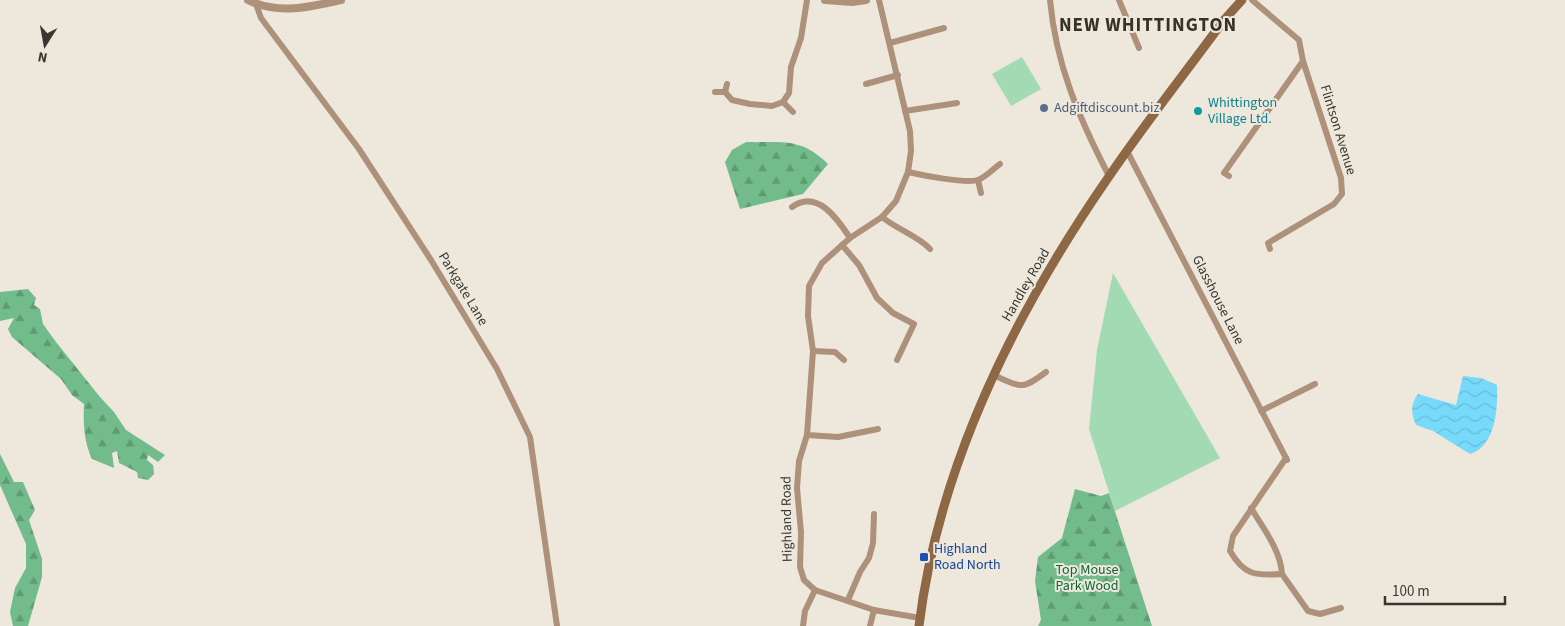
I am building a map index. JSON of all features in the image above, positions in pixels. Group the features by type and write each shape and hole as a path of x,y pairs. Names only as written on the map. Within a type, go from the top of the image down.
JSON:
{"main road":[{"name":"Handley Road","path":"919,622 928,570 946,502 969,432 993,375 1025,313 1109,176 1224,20 1242,0"}],"street":[{"path":"248,0 256,4 294,9 341,0"},
{"path":"716,92 725,92 732,100 750,104 772,106 783,102 789,93 791,68 801,38 807,0"},
{"path":"826,0 852,2 866,0"},
{"name":"Highland Road","path":"815,590 804,580 800,567 802,532 797,488 799,461 807,435 813,351 808,316 809,286 822,263 850,238 882,218 896,201 908,172 911,151 898,75 879,0"},
{"path":"1052,0 1053,32 1060,62 1071,92 1109,176"},
{"path":"1119,0 1139,48"},
{"name":"Flintson Avenue","path":"1252,0 1299,40 1303,61 1341,178 1342,194 1334,204 1268,243 1270,249"},
{"name":"Parkgate Lane","path":"256,4 261,18 359,149 431,260 497,369 530,437 557,626"},
{"path":"890,43 944,28"},
{"path":"1229,176 1224,173 1303,61"},
{"path":"866,84 898,75"},
{"path":"725,92 727,84"},
{"path":"783,102 793,112"},
{"path":"905,111 957,103"},
{"name":"Glasshouse Lane","path":"1127,151 1286,459 1251,508"},
{"path":"908,172 932,178 978,180 1000,164"},
{"path":"978,180 981,193"},
{"path":"792,208 801,201 808,200 828,209 850,238"},
{"path":"882,218 896,229 922,241 930,249"},
{"path":"842,245 858,265 877,298 893,313 914,324 897,360"},
{"path":"813,351 836,352 844,360"},
{"path":"993,375 1019,386 1027,386 1046,372"},
{"path":"1261,411 1315,384"},
{"path":"807,435 838,437 878,429"},
{"path":"1282,574 1253,574 1243,569 1230,551 1233,536 1251,508 1282,565 1282,574 1308,611 1320,614 1341,608"},
{"path":"848,600 860,572 869,558 873,543 874,514"},
{"path":"803,626 805,612 815,590 874,610 919,622"},
{"path":"870,626 874,610"}],"green space":[{"path":"1022,57 1041,89 1011,106 992,74"},
{"path":"746,142 781,142 800,145 818,155 828,164 803,194 740,209 725,162 732,150"},
{"path":"1113,273 1220,458 1115,511 1089,429 1097,350"},
{"path":"28,289 36,298 34,305 40,309 43,324 114,412 126,430 165,455 158,462 148,455 147,460 153,465 154,474 148,480 138,478 137,472 119,463 117,451 112,453 114,468 92,459 87,446 84,404 72,395 61,379 12,337 8,329 14,318 0,321 0,292"},
{"path":"0,454 14,482 23,482 35,510 29,520 42,559 42,577 28,626 13,626 10,612 15,588 26,568 26,544 0,485"},
{"name":"Top Mouse Park Wood","path":"1075,489 1101,496 1109,493 1152,626 1038,626 1041,620 1035,581 1038,557 1062,538"}],"water":[{"path":"1463,376 1481,378 1497,385 1494,425 1485,443 1479,450 1470,454 1433,431 1416,425 1412,413 1418,394 1456,405"}],"place":[{"name":"Adgiftdiscount.biz","path":"1044,108"},
{"name":"Whittington Village Ltd.","path":"1198,111"},
{"name":"Highland Road North","path":"924,557"}],"district":[{"name":"NEW WHITTINGTON","path":"1148,25"}]}
